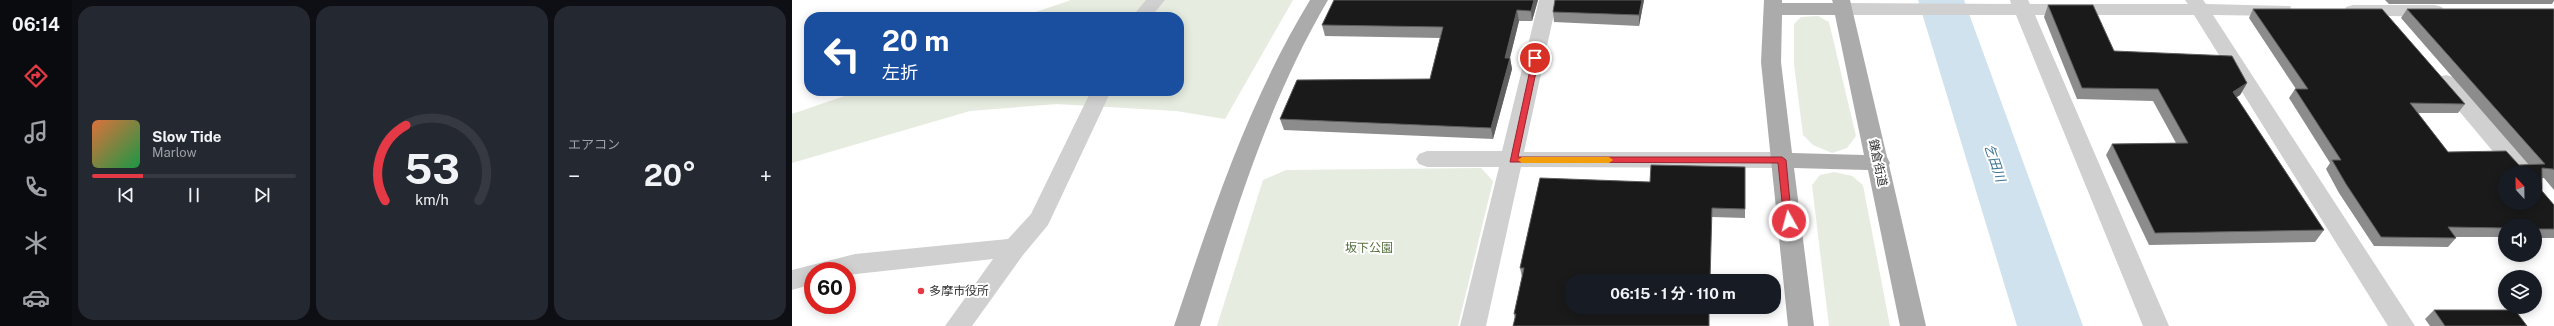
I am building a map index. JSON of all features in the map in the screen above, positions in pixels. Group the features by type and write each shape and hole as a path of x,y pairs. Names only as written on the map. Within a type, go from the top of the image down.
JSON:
{"main road":[{"path":"1187,326 1242,159 1293,39 1319,0"},
{"path":"1801,326 1771,62 1773,4 1843,4"},
{"name":"鎌倉街道","path":"1843,4 1913,326"},
{"path":"1782,160 1878,162"}],"street":[{"path":"1145,12 1156,0"},
{"path":"1473,326 1513,160 1548,0"},
{"path":"1843,4 1881,9 2014,6 2197,5 2304,10"},
{"path":"2197,5 2402,326"},
{"path":"2336,10 2379,5 2453,11"},
{"path":"2379,5 2399,29"},
{"path":"2014,6 2156,326"},
{"path":"2436,71 2518,166"},
{"path":"958,326 1014,248 1040,219 1099,96"},
{"path":"1428,159 1782,160"},
{"path":"856,263 1014,248"},
{"path":"792,280 804,277"}],"green space":[{"path":"1071,0 1293,0 1225,119 1176,111 1057,104 970,111 792,163 792,114 844,96 1184,96 1184,12 1036,12"},
{"path":"1818,16 1829,22 1856,136 1847,148 1832,153 1813,145 1803,135 1794,64 1794,24 1801,17"},
{"name":"坂下公園","path":"1481,168 1493,181 1458,326 1217,326 1263,180 1286,170"},
{"path":"1834,172 1852,176 1863,185 1890,326 1829,326 1812,185 1820,175"}],"building":[{"path":"1334,0 1534,0 1531,11 1517,10 1505,58 1510,58 1491,128 1280,119 1297,80 1430,79 1443,27 1322,25"},
{"path":"1555,0 1642,0 1639,15 1553,12"},
{"path":"2048,5 2093,5 2114,51 2232,56 2247,83 2233,92 2324,230 2155,233 2112,144 2188,143 2158,89 2082,88"},
{"path":"2253,9 2382,9 2465,104 2410,103 2448,152 2506,151 2519,165 2545,164 2407,9 2554,9 2554,170 2542,168 2542,166 2498,166 2498,210 2542,210 2542,191 2554,205 2554,229 2542,229 2542,218 2498,218 2498,228 2448,227 2456,238 2381,237 2332,160 2341,160 2295,89 2308,89"},
{"path":"1651,165 1745,167 1745,209 1712,208 1710,274 1565,274 1565,314 1709,314 1709,326 1513,326 1516,314 1514,314 1524,268 1520,268 1540,178 1650,182"},
{"path":"2434,310 2498,310 2498,314 2518,314 2527,326 2445,326"}],"waterway":[{"name":"乞田川","path":"1941,0 2050,326"}],"slow traffic":[{"path":"1522,160 1609,160"}],"place":[{"name":"多摩市役所","path":"921,291"}],"route":[{"path":"1535,58 1513,160 1782,160 1789,221"}]}
